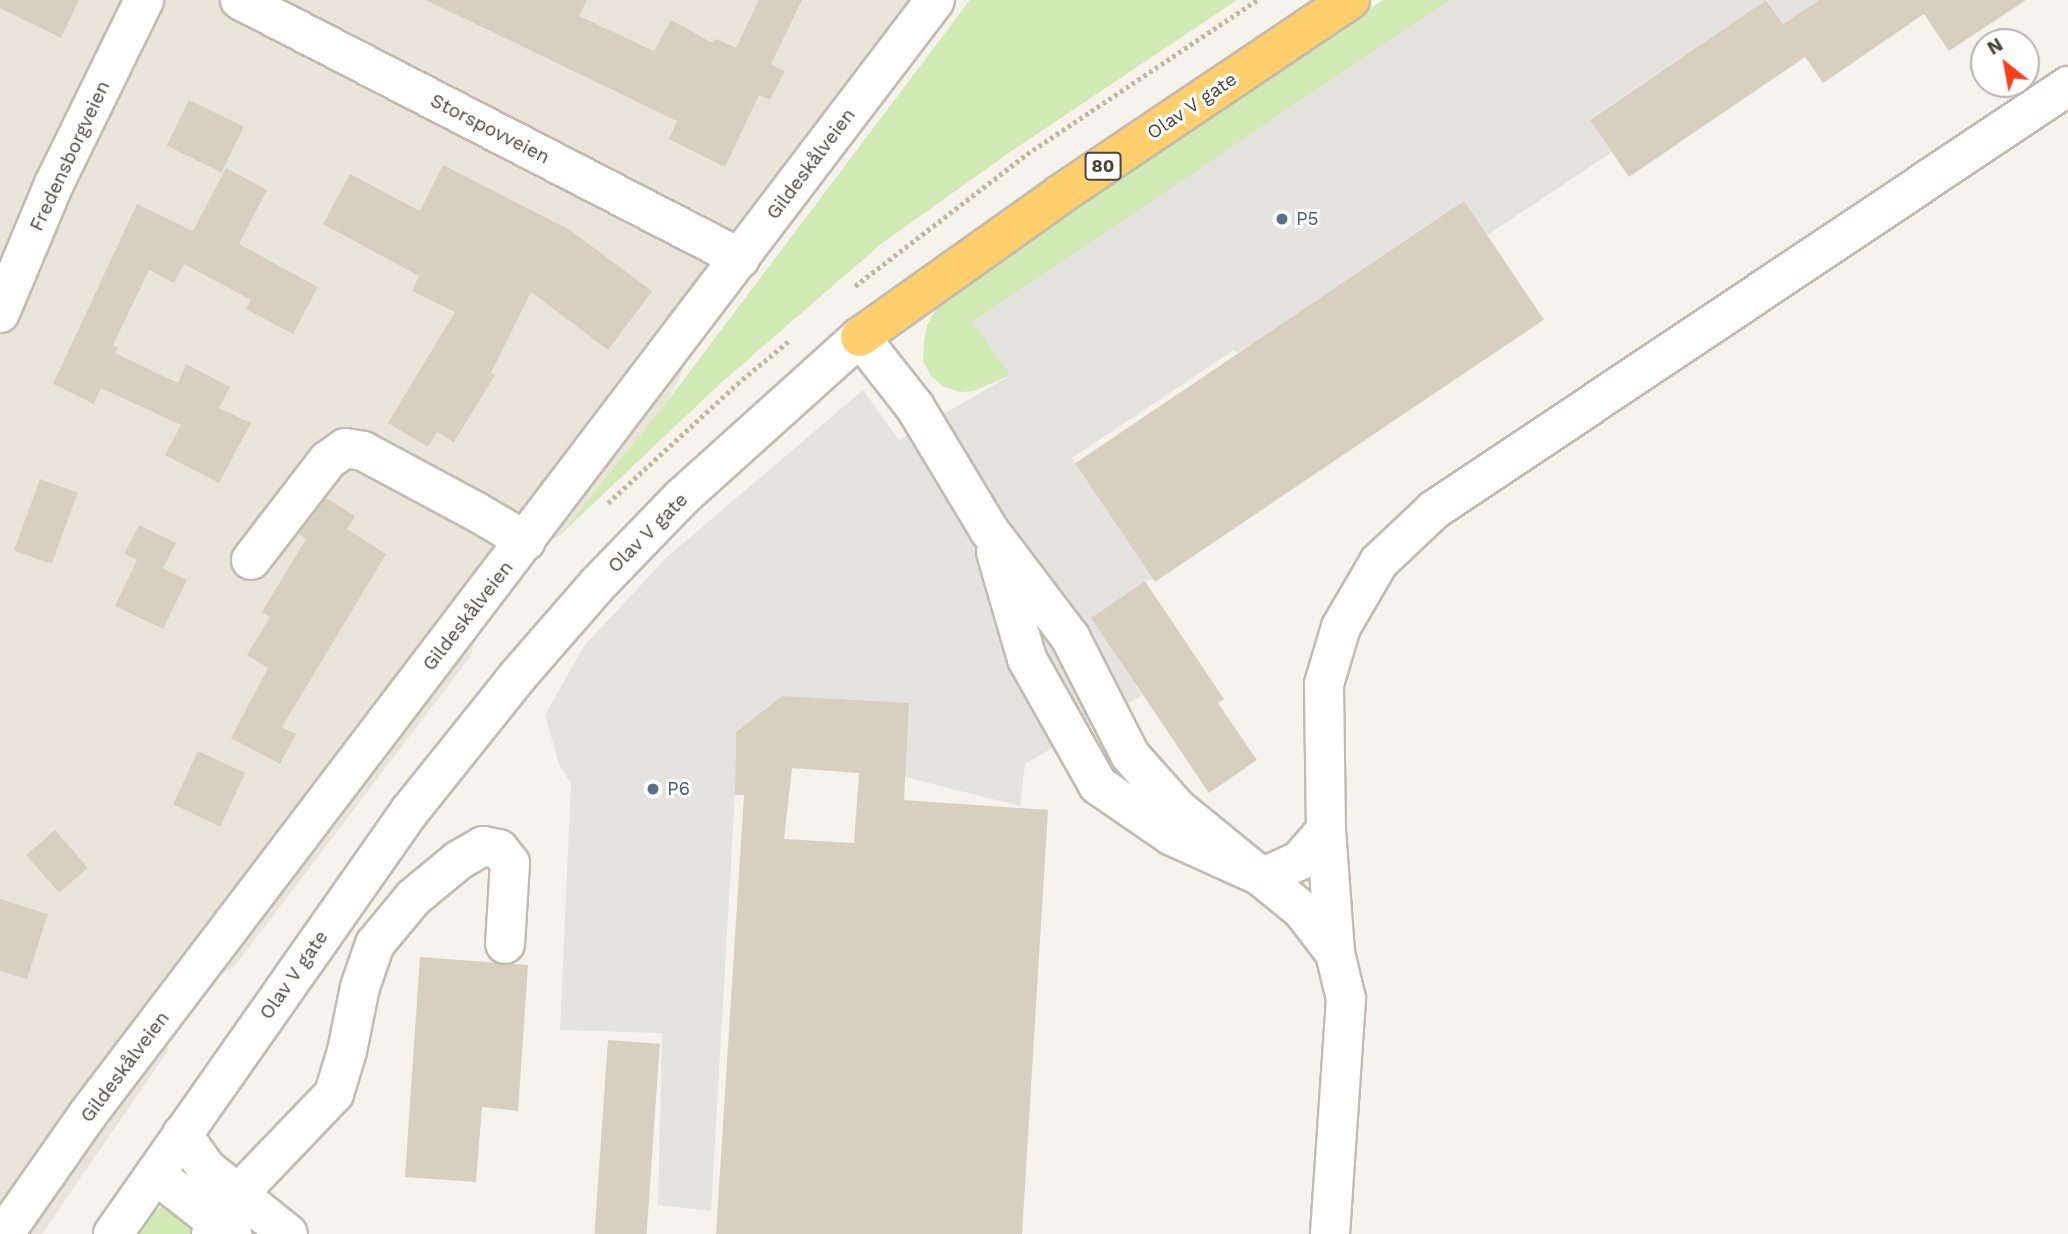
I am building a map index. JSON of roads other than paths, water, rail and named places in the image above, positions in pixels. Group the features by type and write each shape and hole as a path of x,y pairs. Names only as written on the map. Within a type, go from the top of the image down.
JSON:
{"highway":[{"name":"Olav V gate","path":"860,337 1061,194 1350,0"}],"street":[{"name":"Fredensborgveien","path":"0,313 54,184 144,0"},
{"name":"Storspovveien","path":"240,0 740,258"},
{"name":"Gildeskålveien","path":"4,1234 89,1114 935,0"},
{"path":"1330,1234 1346,999 1335,953 1326,830 1324,684 1341,627 1379,562 1434,510 2068,86"},
{"path":"860,337 915,408 989,530 1027,659 1098,785 1172,836 1263,877 1302,910 1335,953"},
{"name":"Olav V gate","path":"113,1234 409,812 517,677 597,584 682,498 860,337"},
{"path":"251,560 328,460 345,448 363,451 526,541"},
{"path":"1263,877 1299,861 1326,830"},
{"path":"225,1222 334,1094 347,1051 360,987 375,944 413,898 459,860 484,846 499,849 510,863 505,944"},
{"path":"182,1134 206,1168 225,1222"},
{"path":"155,1174 225,1222 288,1234"}],"place":[{"name":"P5","path":"1282,219"},
{"name":"P6","path":"653,789"}]}
